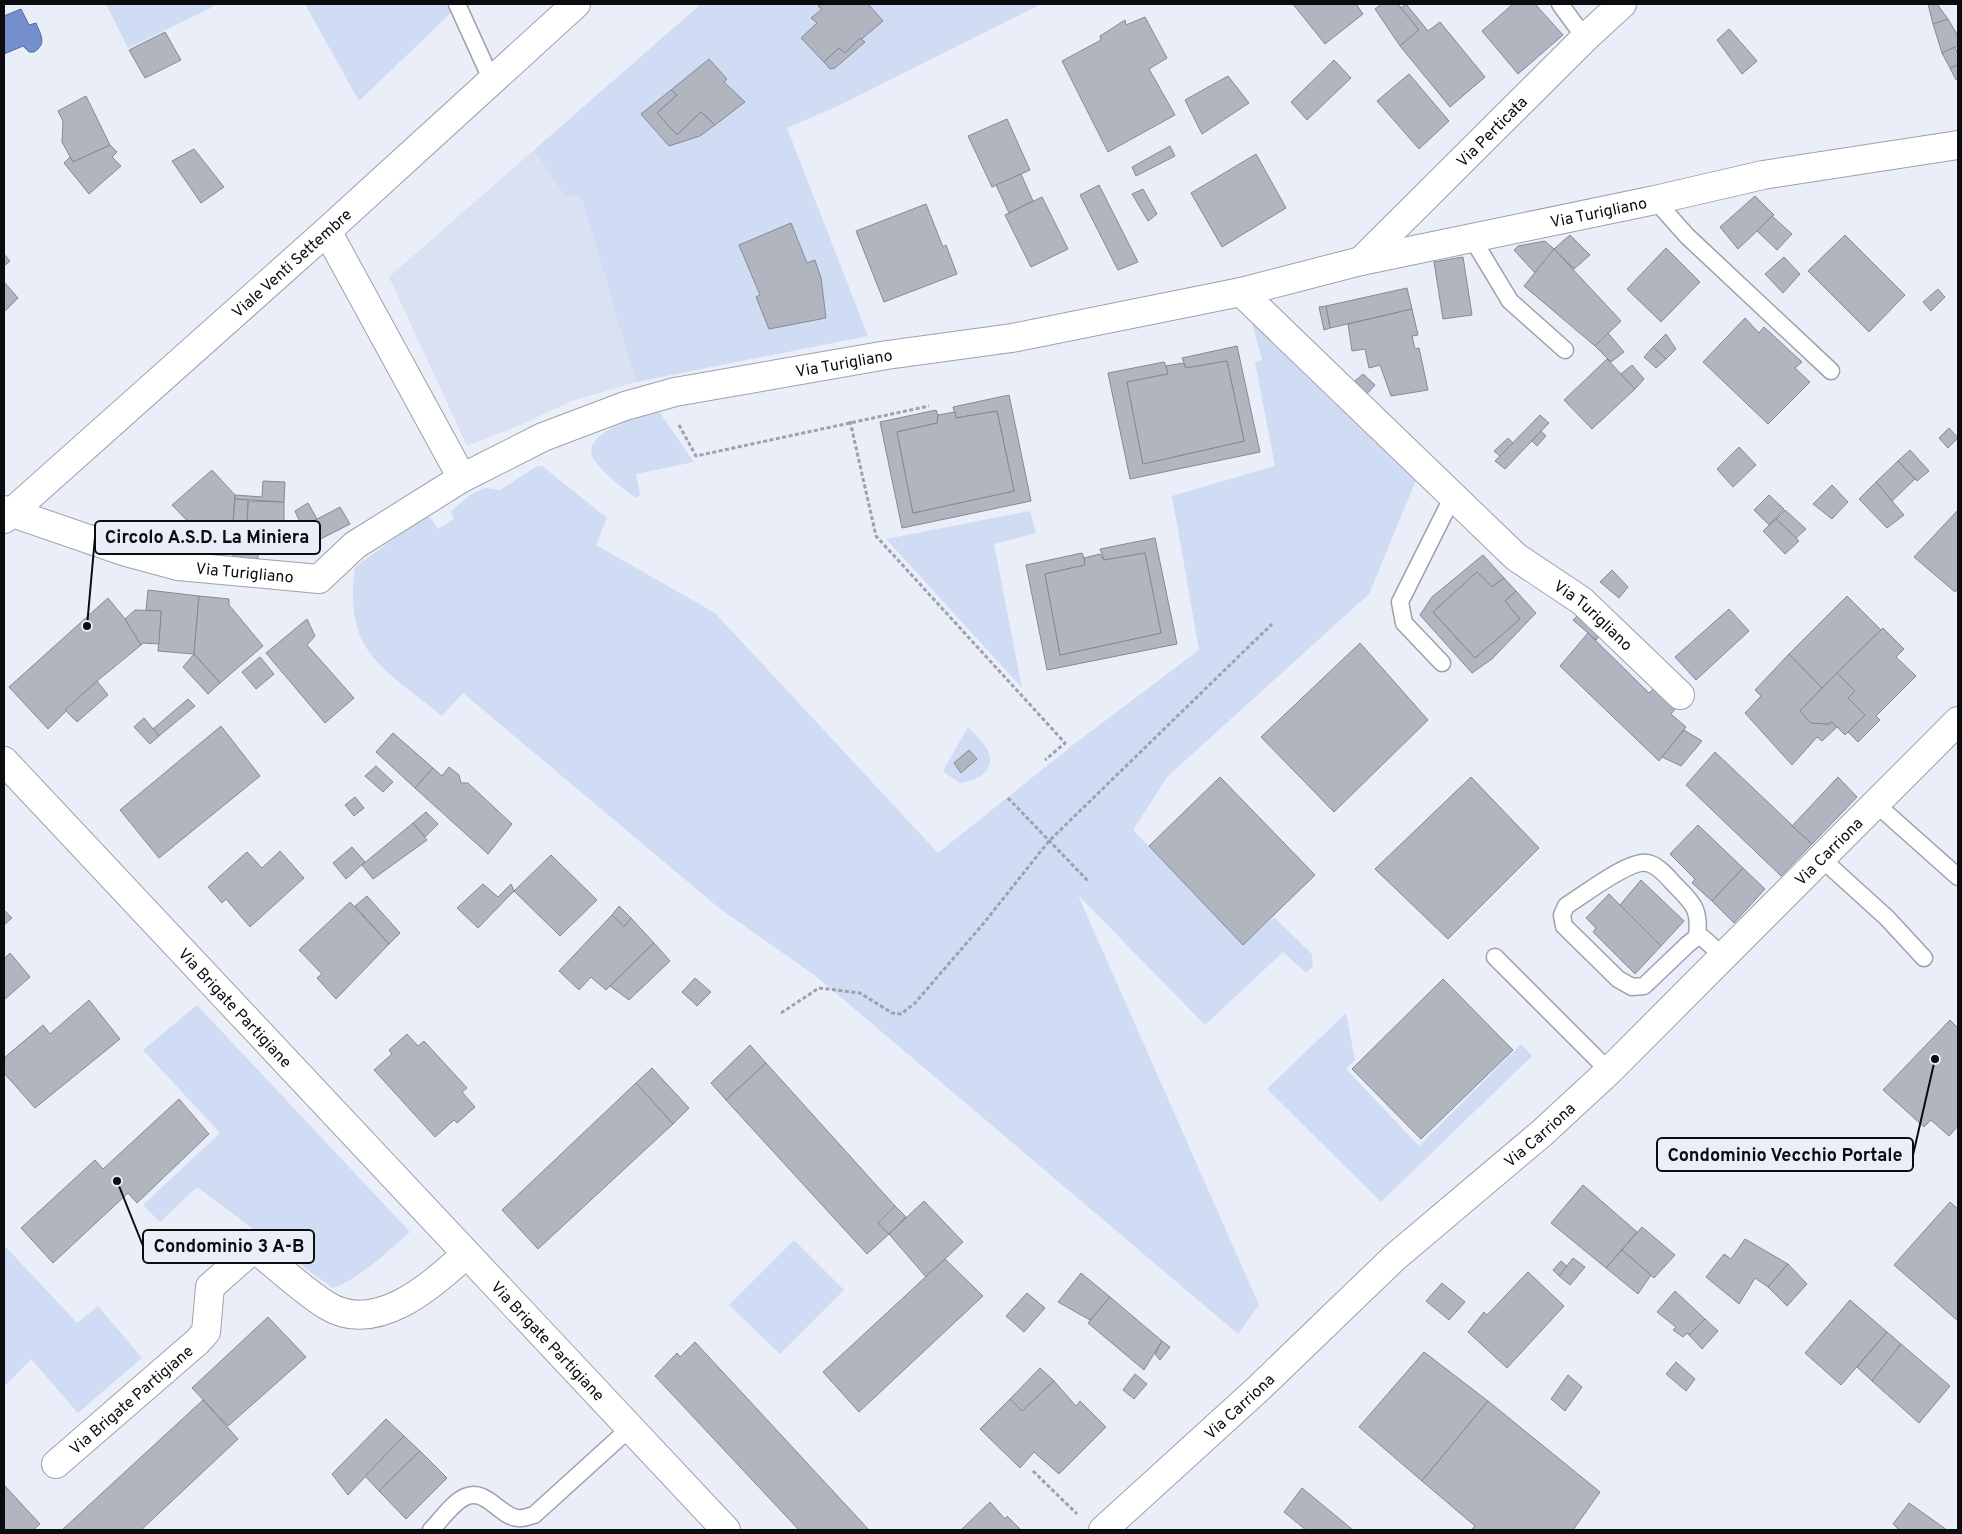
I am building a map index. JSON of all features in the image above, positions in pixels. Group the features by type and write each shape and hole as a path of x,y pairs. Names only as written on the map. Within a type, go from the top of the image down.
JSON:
{"street":[{"name":"Viale Venti Settembre","path":"6,511 328,231 576,4"},
{"name":"Via Perticata","path":"1360,261 1585,38 1622,4"},
{"name":"Via Turigliano","path":"6,511 126,552 178,566 319,580 355,545 462,478 543,437 625,406 662,396 887,354 1012,338 1242,292 1360,261 1655,200 1763,175 1958,145"},
{"path":"328,231 462,478"},
{"name":"Via Turigliano","path":"1242,292 1516,557 1582,601 1680,695"},
{"name":"Via Carriona","path":"1103,1530 1259,1388 1395,1257 1542,1133 1608,1071 1958,721"},
{"name":"Via Brigate Partigiane","path":"4,761 726,1530"},
{"name":"Via Brigate Partigiane","path":"56,1464 197,1342 206,1332 210,1287 254,1248 327,1306 356,1315 387,1310 437,1281 466,1254"}],"lane":[{"path":"457,4 492,81"},
{"path":"1560,4 1585,38"},
{"path":"1655,200 1687,236 1831,371"},
{"path":"1472,238 1510,301 1565,350"},
{"path":"1442,664 1404,623 1400,602 1453,496"},
{"path":"1876,804 1958,877"},
{"path":"1822,858 1887,918 1924,958"},
{"path":"1697,937 1699,922 1692,902 1656,867 1649,863 1640,862 1626,868 1566,906 1562,915 1564,926 1618,979 1632,987 1644,986 1697,937 1703,938 1724,957"},
{"path":"1495,958 1608,1071"},
{"path":"431,1530 467,1496 475,1496 490,1501 511,1517 520,1518 534,1515 630,1428"}],"path":[{"path":"662,396 696,456 850,421 929,406"},
{"path":"850,421 876,536 1065,743 1045,760"},
{"path":"781,1013 819,988 860,993 892,1013 901,1014 915,1003 983,924 1049,841 1272,624"},
{"path":"1008,798 1089,882"},
{"path":"1033,1471 1079,1516"}],"shaded area":[{"path":"106,4 212,4 213,7 128,48"},
{"path":"305,4 453,4 455,9 359,101"},
{"path":"701,4 1041,4 840,105 787,128 868,336 636,382 581,196 565,197 534,150"},
{"path":"534,150 565,197 581,196 636,382 572,401 520,425 467,446 389,277"},
{"path":"1250,315 1419,473 1369,594 1168,776 1133,830 1243,944 1274,917 1312,954 1313,966 1306,973 1283,952 1205,1025 1078,895 1259,1305 1238,1334 817,977 719,908 463,693 442,716 388,673 370,653 359,634 355,615 353,585 355,567 428,514 438,529 454,519 451,511 470,495 485,488 500,490 537,466 542,466 607,518 596,545 715,613 938,853 1073,745 1199,650 1172,496 1275,466 1255,362 1262,360"},
{"path":"658,410 694,462 636,474 640,495 635,498 604,471 595,461 591,451 594,443 601,435 612,428"},
{"path":"1030,511 1036,533 994,544 1022,688 886,539"},
{"path":"968,727 988,751 989,765 987,770 977,778 959,783 943,771"},
{"path":"197,1005 410,1232 374,1263 344,1283 333,1288 197,1187 160,1222 143,1205 220,1133 143,1050"},
{"path":"1346,1013 1355,1060 1346,1069 1419,1146 1521,1044 1532,1056 1381,1202 1267,1089"},
{"path":"794,1240 844,1290 780,1354 729,1305"},
{"path":"4,1245 77,1323 98,1306 142,1358 78,1413 31,1359 4,1387"}],"water":[{"path":"21,9 29,25 36,23 42,42 34,52 29,52 23,46 4,54 4,16"}],"building":[{"path":"822,4 868,4 883,21 845,53 839,48 824,62 801,38 817,23 811,18 822,9 818,6"},
{"path":"1293,4 1356,4 1363,14 1325,44"},
{"path":"1382,4 1398,4 1419,30 1400,46 1375,9"},
{"path":"1406,4 1428,31 1440,22 1485,77 1450,107 1400,46 1419,30 1401,8"},
{"path":"1513,4 1535,4 1563,35 1518,74 1482,31"},
{"path":"1928,4 1937,4 1948,19 1933,24"},
{"path":"1145,17 1167,58 1149,69 1175,115 1108,152 1062,61 1101,40 1100,36 1125,20 1126,25"},
{"path":"1948,19 1958,36 1958,46 1942,53 1933,24"},
{"path":"1729,29 1757,61 1742,74 1717,40"},
{"path":"165,32 181,60 145,78 129,50"},
{"path":"860,38 865,42 835,68 830,69 824,62 839,48 845,53"},
{"path":"1955,47 1958,55 1958,65 1950,68 1942,53"},
{"path":"709,59 727,79 724,82 745,102 715,125 701,112 677,135 657,113 677,95 671,90"},
{"path":"1334,60 1351,78 1307,120 1291,102"},
{"path":"1958,65 1958,78 1956,80 1950,68"},
{"path":"1409,74 1449,121 1419,149 1377,101"},
{"path":"1228,76 1249,103 1202,134 1185,100"},
{"path":"671,90 677,95 657,113 677,135 701,112 715,125 700,136 669,146 641,114"},
{"path":"86,96 110,145 73,162 62,142 63,121 58,111"},
{"path":"1007,119 1030,170 992,187 968,136"},
{"path":"110,145 117,152 112,157 121,166 89,194 64,163 70,157 73,162"},
{"path":"1170,146 1175,156 1136,176 1132,167"},
{"path":"194,149 224,187 201,203 172,161"},
{"path":"1256,154 1286,208 1222,247 1191,193"},
{"path":"1021,174 1033,201 1009,213 996,185"},
{"path":"1099,185 1138,262 1118,270 1080,195"},
{"path":"1143,189 1157,214 1148,221 1132,194"},
{"path":"1755,196 1774,215 1738,249 1720,227"},
{"path":"1042,197 1068,249 1031,267 1005,215"},
{"path":"926,204 943,247 946,245 957,274 884,302 856,231"},
{"path":"1772,216 1792,234 1777,250 1757,231"},
{"path":"791,223 807,263 815,260 821,278 826,318 769,329 756,297 760,295 739,245"},
{"path":"1570,235 1590,255 1574,269 1554,249"},
{"path":"1845,235 1905,295 1869,332 1808,271"},
{"path":"1545,241 1554,249 1535,273 1514,250 1518,246"},
{"path":"1666,248 1700,282 1661,322 1627,289"},
{"path":"1554,249 1621,321 1595,346 1524,286"},
{"path":"4,254 10,261 4,266"},
{"path":"1463,257 1472,315 1443,319 1434,262"},
{"path":"1784,257 1800,274 1783,293 1765,274"},
{"path":"4,282 18,298 4,312"},
{"path":"1407,288 1412,309 1330,328 1326,306"},
{"path":"1938,289 1945,297 1931,311 1923,302"},
{"path":"1326,306 1330,328 1324,330 1319,307"},
{"path":"1412,309 1418,335 1412,336 1415,349 1419,348 1428,390 1391,396 1380,365 1369,368 1365,349 1352,351 1348,324"},
{"path":"1745,318 1759,333 1764,327 1802,362 1795,368 1810,382 1768,424 1703,362"},
{"path":"1608,333 1624,352 1611,362 1595,346"},
{"path":"1666,334 1676,349 1666,359 1653,347"},
{"path":"1237,346 1260,452 1130,479 1108,373 1164,362 1166,366 1168,374 1127,382 1143,464 1244,441 1227,361 1186,368 1182,358"},
{"path":"1653,347 1666,359 1656,368 1644,357"},
{"path":"1607,359 1635,389 1592,429 1564,400"},
{"path":"1227,361 1244,441 1143,464 1127,382 1168,374 1166,366 1183,363 1186,368"},
{"path":"1632,365 1644,379 1635,389 1621,374"},
{"path":"1363,374 1375,385 1361,400 1348,387"},
{"path":"1009,395 1031,501 902,528 880,422 936,410 938,415 937,423 897,432 913,513 1014,491 997,411 956,418 953,407"},
{"path":"997,411 1014,491 913,513 897,432 937,423 938,415 955,412 956,418"},
{"path":"1540,415 1549,423 1505,469 1495,461"},
{"path":"1949,428 1958,438 1948,448 1939,438"},
{"path":"1541,431 1546,436 1537,446 1532,441"},
{"path":"1508,438 1513,443 1500,456 1494,451"},
{"path":"1739,447 1756,465 1733,487 1717,469"},
{"path":"1910,450 1929,471 1917,481 1898,461"},
{"path":"1898,461 1915,479 1892,501 1876,482"},
{"path":"212,470 235,495 233,523 247,524 248,501 284,502 284,552 258,551 258,559 233,558 233,552 216,552 216,532 199,533 172,505"},
{"path":"263,481 285,482 284,502 235,499 235,495 262,497"},
{"path":"1876,482 1904,515 1887,528 1859,499"},
{"path":"1832,485 1848,502 1832,519 1813,504"},
{"path":"1769,495 1784,509 1769,525 1754,510"},
{"path":"235,499 248,500 247,524 233,523"},
{"path":"308,503 317,519 302,527 295,511"},
{"path":"340,507 350,524 309,545 302,527"},
{"path":"1785,510 1806,529 1796,538 1776,519"},
{"path":"1958,510 1958,588 1955,592 1914,557"},
{"path":"1776,519 1799,541 1785,554 1763,531"},
{"path":"1155,538 1177,644 1047,670 1026,565 1082,553 1084,558 1085,565 1045,574 1060,655 1161,633 1145,553 1104,560 1100,549"},
{"path":"1145,553 1161,633 1060,655 1045,574 1085,565 1084,558 1100,554 1104,560"},
{"path":"1483,555 1504,578 1492,587 1477,572 1433,612 1475,658 1520,619 1505,601 1516,591 1536,613 1492,659 1472,673 1420,615 1432,597"},
{"path":"1612,570 1628,587 1619,598 1600,582"},
{"path":"1477,572 1492,587 1504,578 1516,591 1505,601 1520,619 1475,658 1433,612"},
{"path":"148,590 199,596 194,654 158,651 161,611 146,610"},
{"path":"199,596 229,599 229,605 263,646 220,683 194,654"},
{"path":"1847,596 1881,630 1822,688 1789,654"},
{"path":"108,598 125,619 141,645 97,681 48,729 9,687"},
{"path":"1729,609 1749,631 1696,680 1675,657"},
{"path":"135,610 161,611 159,644 143,643 141,645 125,619"},
{"path":"1583,610 1604,630 1596,640 1573,620"},
{"path":"307,619 315,636 307,645 354,698 325,723 266,653"},
{"path":"1883,628 1904,649 1896,657 1916,676 1876,716 1880,720 1858,742 1848,732 1865,715 1848,698 1855,691 1837,673"},
{"path":"1588,633 1649,693 1654,688 1676,708 1671,714 1686,727 1659,761 1560,666"},
{"path":"1360,643 1428,720 1334,812 1261,737"},
{"path":"194,654 220,683 208,694 183,667"},
{"path":"1789,654 1822,688 1800,711 1811,723 1828,724 1832,722 1837,727 1822,741 1817,737 1792,765 1745,713 1761,696 1755,690"},
{"path":"260,657 274,674 256,689 242,672"},
{"path":"1837,673 1855,691 1848,698 1865,715 1845,735 1832,722 1828,724 1811,723 1800,711"},
{"path":"97,681 108,695 77,722 65,710"},
{"path":"188,699 195,706 159,736 153,729"},
{"path":"144,718 159,736 150,744 134,727"},
{"path":"221,726 260,776 159,858 120,810"},
{"path":"1684,730 1702,741 1681,766 1662,757"},
{"path":"393,733 433,768 415,788 376,752"},
{"path":"969,750 977,759 961,773 954,763"},
{"path":"1715,752 1812,844 1781,876 1686,785"},
{"path":"376,766 393,782 383,792 365,776"},
{"path":"449,767 459,775 461,783 468,783 512,824 488,854 415,788 433,768 442,776"},
{"path":"1220,777 1315,875 1243,945 1149,846"},
{"path":"1471,777 1539,848 1448,939 1375,869"},
{"path":"1838,777 1857,797 1812,844 1792,826"},
{"path":"355,797 364,808 354,816 345,805"},
{"path":"426,812 438,824 425,837 413,823"},
{"path":"413,823 427,840 373,879 362,865"},
{"path":"1698,825 1743,868 1712,901 1692,883 1695,879 1670,854"},
{"path":"352,847 365,862 346,879 333,863"},
{"path":"280,851 304,878 250,927 226,899 222,903 208,887 247,852 262,868"},
{"path":"551,855 597,900 560,936 514,891"},
{"path":"1743,868 1765,889 1734,923 1712,901"},
{"path":"1641,880 1684,921 1661,946 1620,905"},
{"path":"483,884 498,897 511,884 514,891 478,928 457,908"},
{"path":"1609,894 1661,946 1635,974 1593,932 1596,928 1586,918"},
{"path":"367,896 400,933 389,944 355,906"},
{"path":"350,902 389,944 336,999 317,978 322,974 299,950"},
{"path":"619,906 631,918 624,927 612,915"},
{"path":"4,910 12,918 4,925"},
{"path":"612,915 624,927 631,918 654,943 606,990 591,977 579,990 559,971"},
{"path":"654,943 670,961 629,1000 610,986"},
{"path":"10,953 30,977 4,1000 4,959"},
{"path":"695,978 711,992 697,1006 682,992"},
{"path":"1443,979 1513,1050 1421,1139 1352,1069"},
{"path":"89,1000 120,1039 35,1108 4,1073 4,1058 43,1025 50,1034"},
{"path":"1950,1020 1958,1028 1958,1126 1949,1136 1931,1120 1924,1127 1883,1090"},
{"path":"407,1034 418,1046 424,1041 467,1088 462,1092 475,1107 457,1123 454,1120 435,1137 374,1070 392,1054 389,1050"},
{"path":"750,1045 766,1063 726,1100 711,1083"},
{"path":"766,1063 895,1206 878,1223 889,1234 867,1254 726,1100"},
{"path":"652,1068 689,1108 673,1124 636,1083"},
{"path":"636,1083 673,1124 538,1249 502,1210"},
{"path":"179,1099 209,1134 137,1203 128,1193 53,1263 21,1228 95,1160 103,1169"},
{"path":"1583,1185 1637,1232 1606,1268 1551,1223"},
{"path":"924,1201 963,1242 926,1277 889,1234"},
{"path":"1950,1202 1958,1209 1958,1321 1894,1265"},
{"path":"895,1206 906,1217 889,1234 878,1223"},
{"path":"1642,1227 1675,1255 1654,1278 1622,1250"},
{"path":"1745,1239 1788,1264 1768,1287 1755,1278 1739,1304 1706,1277 1724,1254 1731,1259"},
{"path":"1622,1250 1651,1275 1638,1294 1606,1268"},
{"path":"1573,1258 1585,1267 1570,1285 1559,1276"},
{"path":"945,1259 983,1296 859,1412 823,1372"},
{"path":"1561,1261 1567,1266 1559,1276 1553,1270"},
{"path":"1788,1264 1807,1284 1787,1306 1768,1287"},
{"path":"1528,1272 1564,1306 1507,1368 1468,1332 1484,1312 1487,1315"},
{"path":"1081,1273 1110,1297 1090,1320 1058,1302"},
{"path":"1442,1283 1465,1302 1449,1320 1426,1301"},
{"path":"1675,1291 1705,1319 1689,1335 1687,1333 1683,1337 1673,1330 1676,1327 1657,1312"},
{"path":"1027,1293 1045,1308 1024,1332 1006,1316"},
{"path":"1110,1297 1162,1341 1144,1370 1088,1323"},
{"path":"1850,1300 1887,1332 1841,1385 1805,1353"},
{"path":"268,1317 306,1357 228,1426 192,1388"},
{"path":"1705,1319 1718,1331 1702,1349 1689,1335"},
{"path":"1887,1332 1901,1344 1872,1381 1857,1367"},
{"path":"1162,1341 1170,1347 1160,1360 1155,1354"},
{"path":"695,1342 869,1530 799,1530 655,1376 677,1353 680,1357"},
{"path":"1901,1344 1950,1386 1919,1423 1872,1381"},
{"path":"1424,1352 1488,1401 1422,1481 1359,1427"},
{"path":"1676,1362 1695,1379 1686,1391 1666,1374"},
{"path":"1040,1368 1054,1381 1022,1411 1010,1399"},
{"path":"1135,1374 1147,1384 1134,1399 1123,1390"},
{"path":"1568,1375 1582,1387 1565,1411 1551,1399"},
{"path":"1054,1381 1076,1406 1080,1401 1106,1427 1059,1474 1034,1452 1020,1468 980,1429 1010,1399 1022,1411"},
{"path":"203,1400 238,1439 141,1530 62,1530"},
{"path":"1488,1401 1600,1492 1573,1530 1471,1530 1475,1526 1422,1481"},
{"path":"386,1419 404,1436 348,1495 332,1474"},
{"path":"404,1436 420,1451 379,1491 365,1476"},
{"path":"420,1451 447,1478 406,1519 379,1491"},
{"path":"4,1485 40,1524 33,1530 4,1530"},
{"path":"1302,1488 1353,1530 1306,1530 1284,1512"},
{"path":"990,1502 1005,1519 1007,1516 1021,1530 961,1530"},
{"path":"1909,1503 1947,1530 1900,1530 1897,1528 1893,1524"}],"place":[{"name":"Circolo A.S.D. La Miniera","path":"87,626"},
{"name":"Condominio Vecchio Portale","path":"1935,1059"},
{"name":"Condominio 3 A-B","path":"117,1181"}]}
